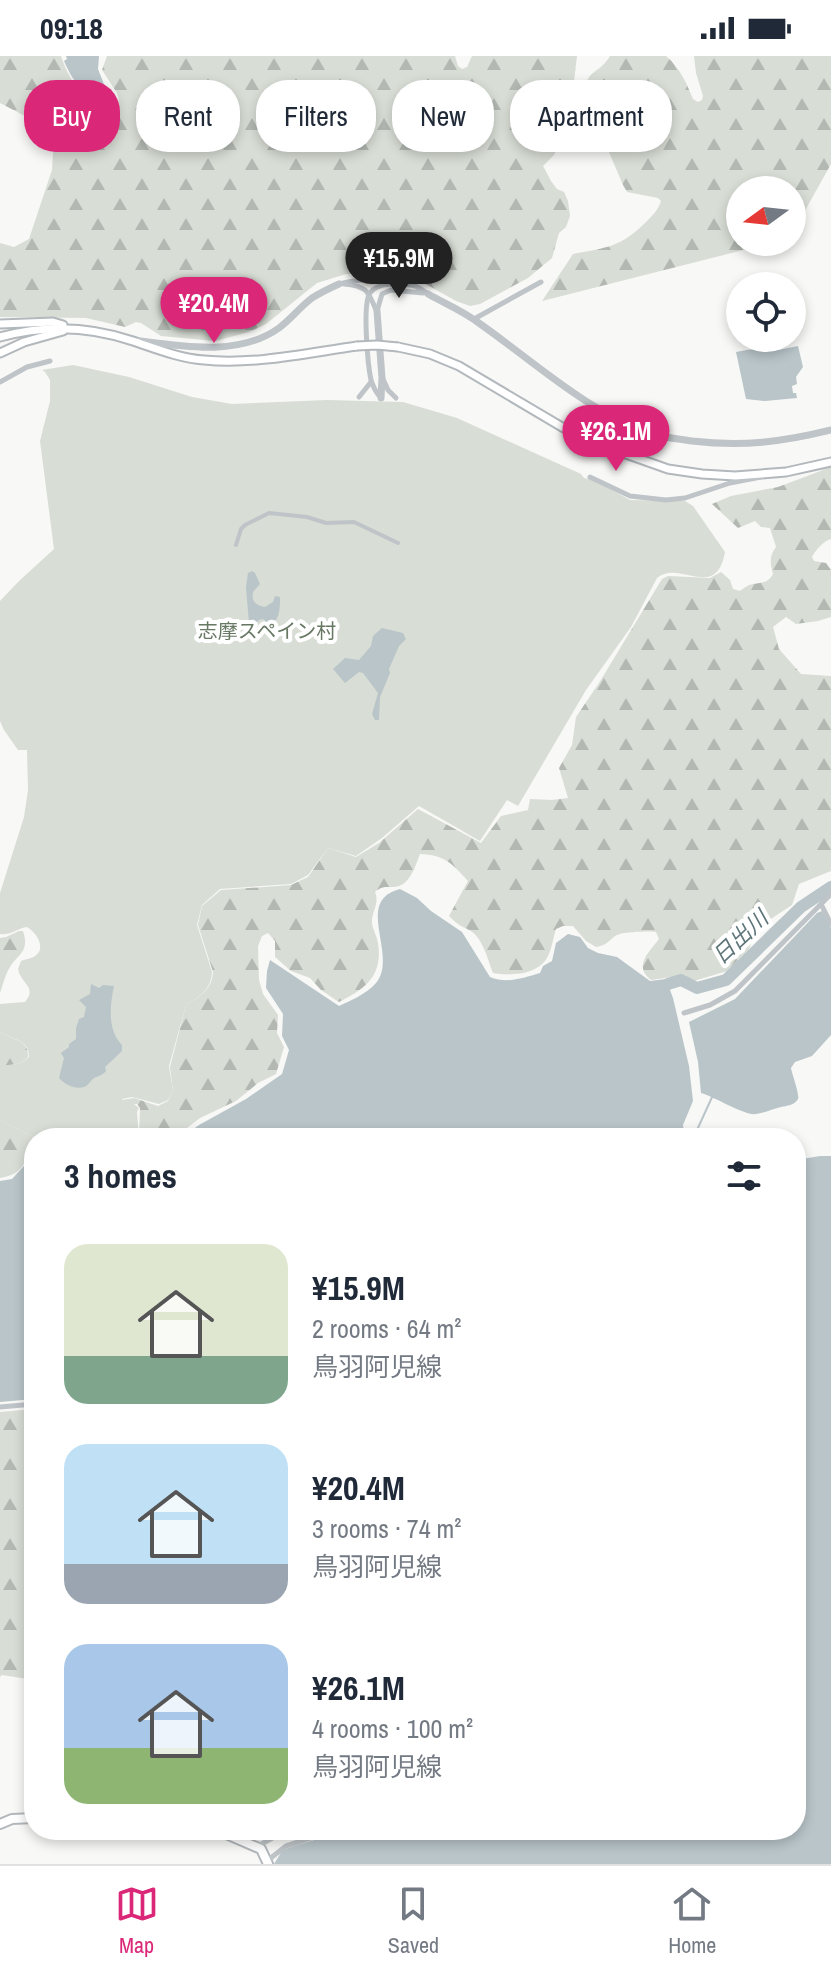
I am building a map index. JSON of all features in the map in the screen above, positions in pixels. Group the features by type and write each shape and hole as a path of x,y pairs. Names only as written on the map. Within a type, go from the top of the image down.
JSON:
{"main road":[{"path":"0,324 53,322 130,340 164,353 231,361 357,346 398,347 430,354 459,366 592,442 668,469 735,476 786,472 831,462"},
{"path":"0,337 24,331 73,328"},
{"path":"0,353 73,328"},
{"path":"0,1824 24,1818"},
{"path":"241,1840 261,1849 268,1862"}],"street":[{"path":"130,340 205,348 231,346 262,337 279,328 311,299 339,284 383,278 414,285 474,319 581,398 657,435 729,445 796,439 831,430"},
{"path":"474,319 541,282"},
{"path":"339,284 359,285 369,293 377,311 381,398"},
{"path":"381,398 371,380 366,327 369,293 379,285 414,285"},
{"path":"377,311 382,294 391,290 428,294"},
{"path":"0,382 27,367 50,361"},
{"path":"382,378 396,398"},
{"path":"359,397 371,380"},
{"path":"590,477 630,496 666,500 786,472"},
{"path":"236,545 245,525 269,513 307,517 326,523 354,522 398,543"},
{"path":"684,1013 710,1005 735,991 831,896"},
{"path":"821,904 831,924"},
{"path":"0,1407 24,1405"},
{"path":"257,1847 269,1840"},
{"path":"268,1862 286,1846 304,1840"}],"green space":[{"path":"0,56 61,56 72,80 24,80 24,116 0,103"},
{"path":"107,56 455,56 462,69 467,67 472,56 577,56 574,80 510,80 510,152 555,152 543,166 557,189 564,192 570,216 566,227 559,233 552,258 528,278 480,304 470,306 456,301 415,278 374,273 346,274 317,283 266,324 215,341 161,336 136,322 125,327 86,318 0,317 0,243 14,247 29,239 52,170 53,152 120,152 120,80 109,80 102,70"},
{"path":"610,56 666,56 679,70 693,99 698,102 703,96 694,56 831,56 831,164 806,209 806,176 726,176 726,254 542,301 573,254 605,248 621,241 649,219 661,201 627,192 609,152 672,152 672,80 588,80"},
{"name":"志摩スペイン村","path":"73,365 129,377 192,397 232,404 327,400 403,402 457,418 594,480 630,500 685,501 693,506 725,552 714,574 696,577 666,573 657,578 631,627 586,690 518,806 507,800 480,841 419,806 356,856 328,848 308,875 291,884 220,889 202,905 197,925 212,972 211,978 204,992 186,1005 169,1066 173,1091 168,1100 159,1104 132,1097 122,1099 124,1104 134,1104 139,1108 138,1128 24,1128 24,1132 0,1119 0,1065 12,1065 29,1057 23,1043 0,1032 0,1004 25,1002 29,997 29,989 18,969 21,961 33,957 40,949 37,936 27,927 0,934 0,893 24,817 28,790 27,750 18,750 0,721 0,601 54,549 40,441 50,401 50,380 42,370"},
{"path":"831,467 831,539 812,557 814,561 826,563 831,570 831,617 796,624 786,617 773,627 779,649 801,674 831,676 831,871 799,884 792,905 757,928 749,949 727,971 694,981 679,976 651,980 643,970 643,964 659,939 656,932 620,934 596,947 573,926 556,929 549,953 538,967 524,973 493,973 479,939 449,916 468,881 447,861 420,854 407,881 375,892 372,924 378,943 378,964 365,986 349,997 339,1002 310,978 291,971 275,957 275,941 268,933 262,936 258,946 259,980 263,994 278,1015 277,1033 284,1047 276,1074 187,1128 139,1128 140,1108 137,1104 124,1104 122,1100 134,1098 158,1106 168,1101 173,1091 170,1067 186,1005 204,992 212,978 213,972 198,925 202,906 221,890 291,885 308,877 328,848 356,857 379,843 418,809 481,843 501,816 528,810 530,799 568,798 559,768 572,745 576,717 662,579 668,576 710,578 721,572 730,580 733,589 740,591 749,585 765,582 773,574 771,560 776,547 770,528 761,527 755,521 738,528 712,504 731,496 778,487"},
{"path":"23,931 24,948 8,970 0,993 0,938"},
{"path":"0,1032 23,1043 28,1051 25,1060 0,1065"},
{"path":"0,1119 24,1132 24,1161 10,1176 0,1178"},
{"path":"24,1410 24,1678 0,1677 0,1412"}],"shaded area":[{"path":"66,56 99,56 98,69 102,80 74,80 64,61"},
{"path":"736,352 799,352 803,367 796,377 797,384 792,386 797,398 746,399"},
{"path":"252,571 260,584 253,592 259,606 265,607 273,602 275,596 280,597 280,608 273,623 263,619 255,625 249,623 246,587 248,573"},
{"path":"382,628 403,633 406,639 399,646 389,669 380,697 379,720 375,720 372,714 378,693 363,673 359,672 345,683 333,669 345,658 359,660 371,646 373,636"},
{"path":"400,889 462,932 490,977 496,979 509,980 540,973 543,966 552,961 556,943 568,934 580,937 588,948 598,953 617,957 650,981 666,979 689,1066 693,1101 683,1128 195,1128 282,1074 289,1050 282,1036 283,1014 266,988 270,960 339,1006 359,996 376,983 382,971 378,917 386,895"},
{"path":"822,911 831,928 831,1035 812,1056 795,1062 791,1068 798,1099 790,1105 751,1114 701,1093 689,1022 735,999"},
{"path":"91,984 99,988 103,985 114,986 112,1025 122,1051 105,1067 103,1074 86,1086 77,1088 59,1078 64,1058 61,1053 76,1039 76,1028 79,1019 84,1017 86,1007 79,1000 90,994"},
{"path":"831,1156 831,1864 274,1864 282,1851 314,1840 806,1840 806,1158"},
{"path":"24,1166 24,1400 0,1402 0,1181 12,1179"}],"waterway":[{"name":"日出川","path":"668,984 681,980 697,988 726,980 801,907 831,887"},
{"path":"698,1128 713,1095"}]}
